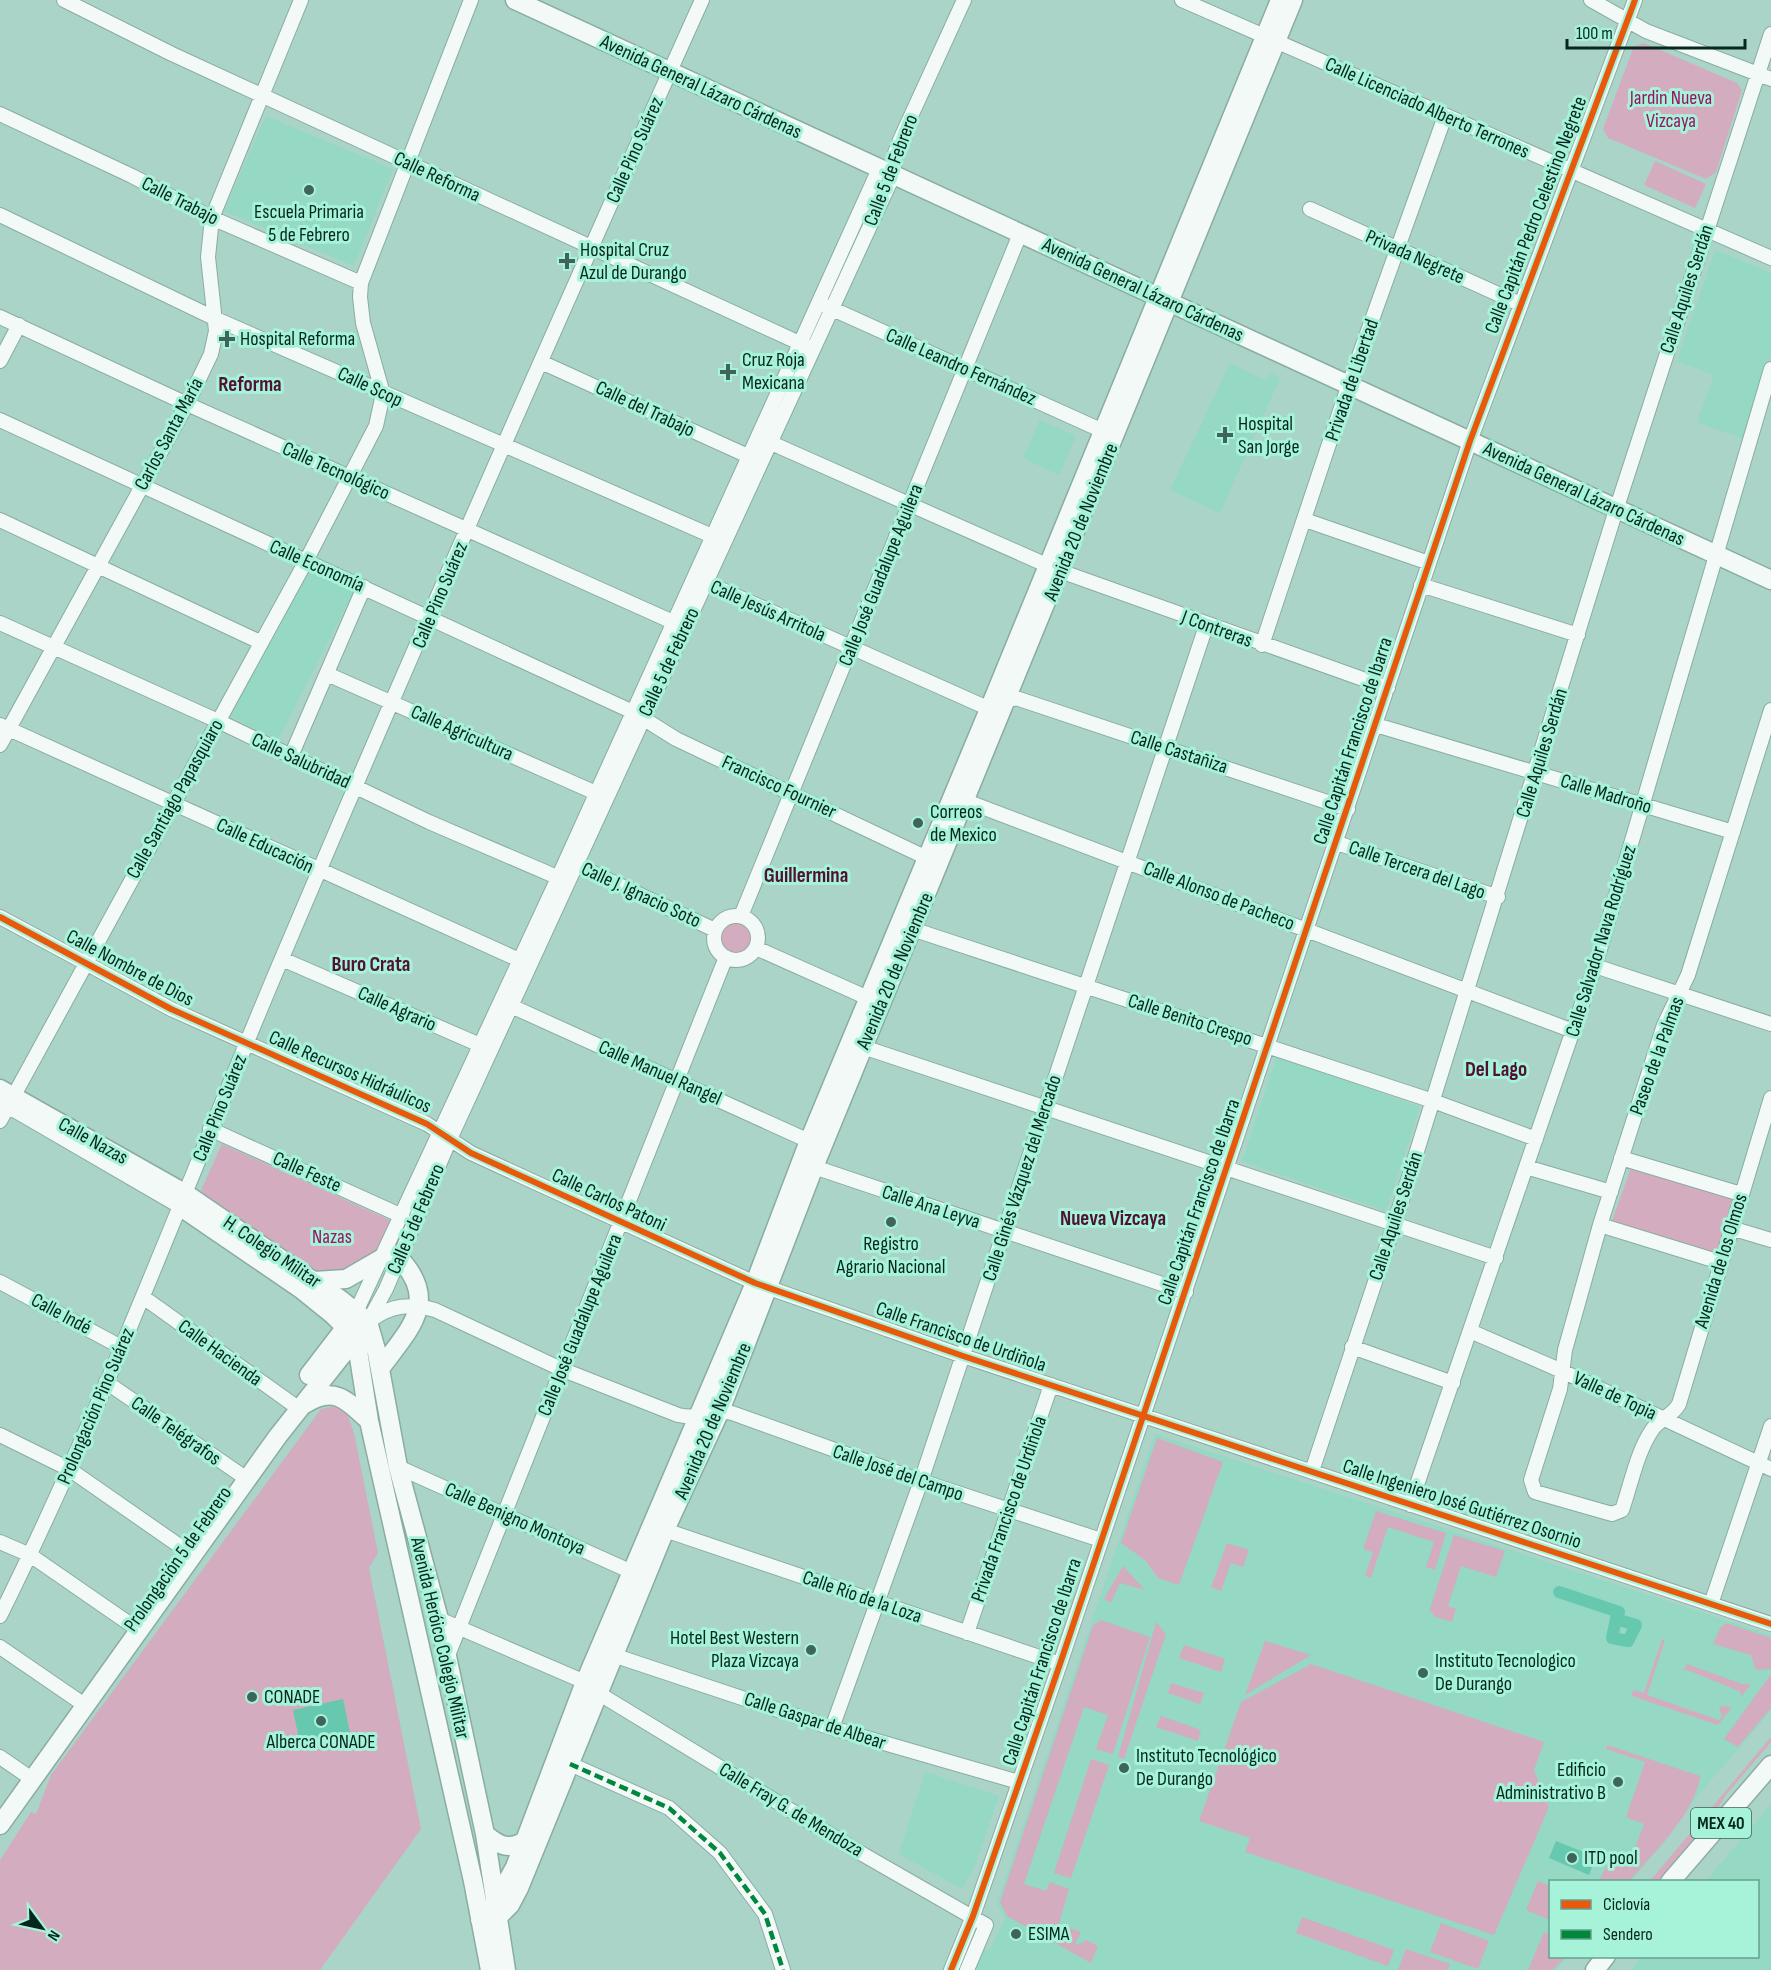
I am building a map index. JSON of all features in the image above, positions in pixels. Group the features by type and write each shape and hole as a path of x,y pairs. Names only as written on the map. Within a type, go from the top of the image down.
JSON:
{"main road":[{"name":"Avenida General Lázaro Cárdenas","path":"514,0 1771,580"},
{"name":"Avenida 20 de Noviembre","path":"531,1837 570,1764 591,1687 613,1655 665,1530 720,1411 809,1141 990,707 1054,569 1270,38 1280,0"},
{"name":"Avenida 20 de Noviembre","path":"1270,38 1293,0"},
{"name":"Avenida 20 de Noviembre","path":"489,1919 515,1897 531,1837 591,1687 632,1572 697,1418 762,1286 814,1167 1008,699 1103,431 1164,301"},
{"name":"Calle Nazas","path":"5,1098 184,1200"},
{"name":"H. Colegio Militar","path":"184,1200 314,1281 362,1317"},
{"name":"H. Colegio Militar","path":"184,1200 301,1289 351,1333"},
{"path":"314,1281 346,1279 392,1258 418,1283 420,1305 409,1329 380,1369"},
{"name":"Prolongación 5 de Febrero","path":"0,1806 28,1776 294,1406 362,1317"},
{"name":"Avenida Heróico Colegio Militar","path":"362,1317 380,1369 398,1467 439,1619 485,1834 490,1970"},
{"name":"Avenida Heróico Colegio Militar","path":"351,1333 369,1421 489,1919 506,1970"},
{"path":"294,1406 328,1394 348,1402 369,1421"},
{"name":"MEX 40","path":"1671,1880 1771,1765"},
{"name":"Prolongación 5 de Febrero","path":"0,1825 28,1776"},
{"path":"485,1834 499,1845 509,1848 531,1837"},
{"path":"1595,1970 1604,1958"}],"street":[{"name":"Calle Reforma","path":"64,0 82,5 408,164 806,346"},
{"name":"Carlos Santa María","path":"0,745 5,727 53,647 187,404 211,354 216,319 208,257 212,218 301,0"},
{"path":"383,394 363,324 361,283 471,0"},
{"name":"Calle Pino Suárez","path":"184,1200 210,1129 356,787 591,248 702,0"},
{"name":"Calle 5 de Febrero","path":"362,1317 392,1258 445,1136 480,1045 525,963 699,580 769,442 806,346 818,303 886,172 963,0"},
{"name":"Calle Licenciado Alberto Terrones","path":"1182,0 1771,258"},
{"path":"1591,0 1646,31 1765,76"},
{"name":"Calle Capitán Pedro Celestino Negrete","path":"1470,441 1635,0"},
{"name":"Calle Aquiles Serdán","path":"1312,1471 1395,1222 1498,897 1616,510 1706,230 1765,76 1771,34"},
{"name":"Calle Trabajo","path":"0,114 132,176 212,218 361,283"},
{"name":"Privada de Libertad","path":"1262,645 1349,384 1446,116"},
{"name":"Calle 5 de Febrero","path":"572,862 596,793 638,714 673,622 699,580 712,536 748,456 806,346 832,309 886,172"},
{"name":"Privada Negrete","path":"1310,209 1520,304"},
{"name":"Calle Scop","path":"0,215 216,319 712,536"},
{"name":"Calle José Guadalupe Aguilera","path":"741,916 793,794 1020,234"},
{"name":"Calle Leandro Fernández","path":"818,303 1103,431"},
{"name":"Calle Tecnológico","path":"0,317 350,478 673,622"},
{"path":"0,361 20,325"},
{"name":"Calle del Trabajo","path":"541,362 748,456"},
{"name":"Calle Salvador Nava Rodríguez","path":"1410,1505 1595,966 1771,369"},
{"name":"Calle Santiago Papasquiaro","path":"0,1120 5,1098 86,964 350,478 376,426 383,394"},
{"name":"Calle Economía","path":"0,420 638,714"},
{"name":"Calle Capitán Francisco de Ibarra","path":"951,1970 973,1916 1060,1664 1269,1047 1470,441"},
{"name":"J Contreras","path":"769,442 1054,569 1206,626 1388,688"},
{"path":"0,520 260,642"},
{"path":"1305,520 1429,563"},
{"name":"Calle Jesús Arritola","path":"699,580 975,703 990,707"},
{"path":"1421,585 1578,634"},
{"path":"291,756 364,587"},
{"name":"Calle Salubridad","path":"0,623 564,880"},
{"name":"Calle Ginés Vázquez del Mercado","path":"832,1728 921,1481 1206,626"},
{"name":"Calle Agricultura","path":"327,674 596,793"},
{"path":"990,707 1008,699"},
{"name":"Calle Castañiza","path":"1008,699 1019,699 1348,809"},
{"name":"Paseo de la Palmas","path":"1562,1371 1565,1350 1621,1158 1667,1015 1688,975 1771,711"},
{"name":"Francisco Fournier","path":"638,714 676,739 927,858"},
{"name":"Calle Madroño","path":"1376,725 1732,832"},
{"name":"Calle Educación","path":"5,727 320,872 525,963"},
{"name":"Calle Alonso de Pacheco","path":"966,801 1128,861 1467,993 1573,1031"},
{"name":"Calle Tercera del Lago","path":"1336,843 1498,897"},
{"name":"Calle J. Ignacio Soto","path":"572,862 715,930"},
{"path":"741,916 756,928 756,948 746,957 732,960 726,957 714,943 715,930 726,918 741,916"},
{"name":"Calle Nombre de Dios","path":"0,917 86,964 246,1044"},
{"name":"Calle Benito Crespo","path":"912,929 1433,1101 1536,1138"},
{"path":"756,948 868,998"},
{"name":"Calle José Guadalupe Aguilera","path":"447,1659 726,957"},
{"name":"Calle Agrario","path":"282,959 480,1045"},
{"name":"Calle 5 de Febrero","path":"392,1258 402,1216 511,1006 525,963"},
{"path":"1595,966 1771,1024"},
{"name":"Calle Manuel Rangel","path":"511,1006 809,1141"},
{"name":"Calle Recursos Hidráulicos","path":"246,1044 427,1124 445,1136"},
{"path":"863,1047 1227,1170 1395,1222 1496,1258"},
{"name":"Avenida de los Olmos","path":"1562,1371 1560,1389 1531,1480 1535,1492 1612,1514 1619,1513 1648,1437 1664,1418 1676,1410 1679,1404 1771,1098"},
{"name":"Calle Feste","path":"210,1129 402,1216"},
{"name":"Calle Carlos Patoni","path":"445,1136 471,1153 621,1224 762,1286"},
{"path":"1621,1158 1742,1194"},
{"name":"Calle Ana Leyva","path":"814,1167 1186,1292"},
{"path":"1526,1167 1611,1192"},
{"name":"Prolongación Pino Suárez","path":"0,1616 69,1468 184,1200"},
{"path":"1600,1225 1720,1262"},
{"path":"1731,1228 1771,1240"},
{"name":"Calle Indé","path":"0,1281 122,1347"},
{"name":"Calle Francisco de Urdiñola","path":"762,1286 1143,1416"},
{"name":"Calle Hacienda","path":"143,1297 294,1406"},
{"path":"362,1317 398,1306 420,1305 448,1315 561,1369 678,1415 697,1418 720,1411"},
{"name":"Valle de Topia","path":"1470,1332 1562,1371 1618,1400 1664,1418 1765,1467"},
{"path":"1352,1347 1453,1383"},
{"name":"Calle Telégrafos","path":"106,1382 243,1477"},
{"name":"Privada Francisco de Urdiñola","path":"967,1633 1051,1385"},
{"name":"Calle José del Campo","path":"720,1411 921,1481 1101,1540"},
{"name":"Calle Ingeniero José Gutiérrez Osornio","path":"1143,1416 1771,1624"},
{"path":"1712,1604 1765,1467 1771,1426"},
{"path":"0,1435 69,1468 189,1553"},
{"name":"Calle Benigno Montoya","path":"398,1467 632,1572"},
{"name":"Calle Río de la Loza","path":"665,1530 1060,1664"},
{"path":"0,1542 30,1555 136,1628"},
{"name":"Calle Fray G. de Mendoza","path":"439,1619 591,1687 864,1855 986,1924 967,1970"},
{"path":"0,1647 82,1703"},
{"name":"Calle Gaspar de Albear","path":"613,1655 832,1728 1019,1782"},
{"path":"0,1758 28,1776"},
{"path":"570,1764 669,1808 720,1853 765,1914 783,1970"}],"shaded area":[{"name":"Escuela Primaria 5 de Febrero","path":"266,116 393,169 354,266 224,211"},
{"path":"1715,250 1771,273 1771,354 1744,439 1697,422 1714,375 1677,361"},
{"name":"Hospital San Jorge","path":"1230,363 1265,380 1271,373 1280,378 1220,513 1170,490"},
{"path":"1040,420 1076,436 1059,475 1023,458"},
{"path":"305,569 355,589 278,740 225,714"},
{"path":"1277,1056 1420,1107 1386,1211 1242,1161"},
{"name":"Instituto Tecnologico De Durango","path":"1155,1434 1771,1635 1771,1711 1699,1794 1665,1841 1632,1880 1549,1880 1549,1958 1566,1958 1556,1970 971,1970 979,1949 990,1950 1005,1918 997,1903"},
{"name":"Alberca CONADE","path":"343,1699 350,1733 300,1743 293,1710"},
{"path":"925,1772 999,1796 973,1870 962,1889 899,1854"},
{"path":"1771,1804 1771,1970 1631,1970 1641,1958 1759,1958 1759,1880 1707,1880"},
{"name":"ITD pool","path":"1556,1841 1596,1857 1589,1875 1549,1858"}],"green space":[{"name":"Jardin Nueva Vizcaya","path":"1644,43 1737,83 1742,90 1716,172 1706,179 1608,138 1603,129 1634,46"},
{"path":"1655,161 1706,184 1695,208 1644,185"},
{"path":"736,921 747,926 752,937 747,948 736,953 725,948 720,937 725,926"},
{"name":"Nazas","path":"222,1144 394,1222 378,1251 363,1269 317,1274 212,1202 201,1190"},
{"path":"1632,1165 1735,1200 1718,1254 1612,1221"},
{"name":"CONADE","path":"335,1406 346,1410 354,1433 378,1553 369,1568 421,1829 320,1970 0,1970 0,1860 31,1812 36,1814 51,1775 321,1409"},
{"path":"1157,1438 1223,1462 1179,1585 1158,1578 1145,1560 1121,1543"},
{"path":"1376,1511 1446,1533 1435,1570 1426,1567 1434,1542 1388,1527 1371,1578 1365,1576 1373,1552 1363,1549"},
{"path":"1454,1535 1505,1551 1496,1577 1461,1566 1448,1606 1456,1609 1452,1622 1433,1616 1434,1613 1429,1612"},
{"path":"1227,1543 1249,1550 1243,1567 1231,1563 1221,1591 1211,1587"},
{"path":"1123,1566 1145,1590 1120,1583 1111,1603 1104,1599"},
{"path":"1101,1620 1150,1637 1113,1754 1096,1749 1108,1715 1084,1707 1024,1884 1046,1891 1050,1882 1069,1889 1059,1924 1081,1932 1075,1943 1077,1945 1087,1940 1098,1946 1091,1963 1007,1916 1000,1902 1093,1625"},
{"path":"1156,1622 1166,1634 1124,1759 1118,1757"},
{"path":"1726,1623 1771,1638 1771,1669 1756,1670 1751,1655 1713,1644 1720,1628"},
{"path":"1662,1639 1665,1640 1647,1695 1719,1720 1722,1717 1719,1706 1732,1707 1718,1725 1632,1696 1633,1690 1644,1693"},
{"path":"1265,1641 1311,1655 1245,1695"},
{"path":"1184,1645 1225,1659 1221,1672 1179,1658"},
{"path":"1311,1664 1544,1742 1534,1770 1549,1807 1494,1935 1245,1852 1250,1838 1199,1821 1241,1702"},
{"path":"1687,1664 1742,1684 1751,1684 1742,1696 1739,1691 1687,1670 1683,1671"},
{"path":"1771,1674 1771,1708 1738,1747 1724,1739"},
{"path":"1171,1683 1204,1693 1200,1704 1168,1693"},
{"path":"1161,1716 1201,1730 1198,1741 1156,1727"},
{"path":"1771,1737 1771,1742 1726,1795 1701,1836 1661,1880 1651,1880"},
{"path":"1607,1745 1700,1776 1691,1804 1682,1818 1630,1880 1600,1880 1609,1861 1628,1866 1644,1824 1626,1817 1645,1762 1606,1749"},
{"path":"1091,1759 1109,1765 1071,1878 1054,1873"},
{"path":"1538,1881 1549,1886 1549,1920 1526,1910"},
{"path":"1302,1917 1394,1950 1388,1966 1296,1933"},
{"path":"1441,1923 1489,1941 1478,1969 1430,1952"},
{"path":"1544,1932 1549,1934 1549,1958 1564,1958 1553,1970 1528,1970"},
{"path":"1406,1949 1450,1964 1448,1970 1398,1970"}],"waterway":[{"path":"1559,1592 1619,1612 1616,1619"},
{"path":"1616,1619 1636,1625 1628,1641 1612,1638 1616,1619"}],"marked path":[{"path":"570,1764 669,1808 720,1853 765,1914 783,1970"}],"cycle path":[{"path":"951,1970 973,1916 1060,1664 1470,441 1635,0"},
{"path":"0,917 171,1009 427,1124 471,1153 755,1283 963,1356 1771,1624"}],"place":[{"name":"Escuela Primaria 5 de Febrero","path":"309,190"},
{"name":"Hospital Cruz Azul de Durango","path":"567,261"},
{"name":"Hospital Reforma","path":"227,339"},
{"name":"Cruz Roja Mexicana","path":"728,372"},
{"name":"Hospital San Jorge","path":"1225,435"},
{"name":"Correos de Mexico","path":"918,823"},
{"name":"Registro Agrario Nacional","path":"891,1222"},
{"name":"Hotel Best Western Plaza Vizcaya","path":"811,1650"},
{"name":"Instituto Tecnologico De Durango","path":"1423,1673"},
{"name":"CONADE","path":"252,1697"},
{"name":"Alberca CONADE","path":"321,1721"},
{"name":"Instituto Tecnológico De Durango","path":"1124,1768"},
{"name":"Edificio Administrativo B","path":"1618,1782"},
{"name":"ITD pool","path":"1572,1858"},
{"name":"ESIMA","path":"1016,1934"}],"district":[{"name":"Reforma","path":"250,384"},
{"name":"Guillermina","path":"806,875"},
{"name":"Buro Crata","path":"371,964"},
{"name":"Del Lago","path":"1496,1069"},
{"name":"Nueva Vizcaya","path":"1113,1218"}]}
